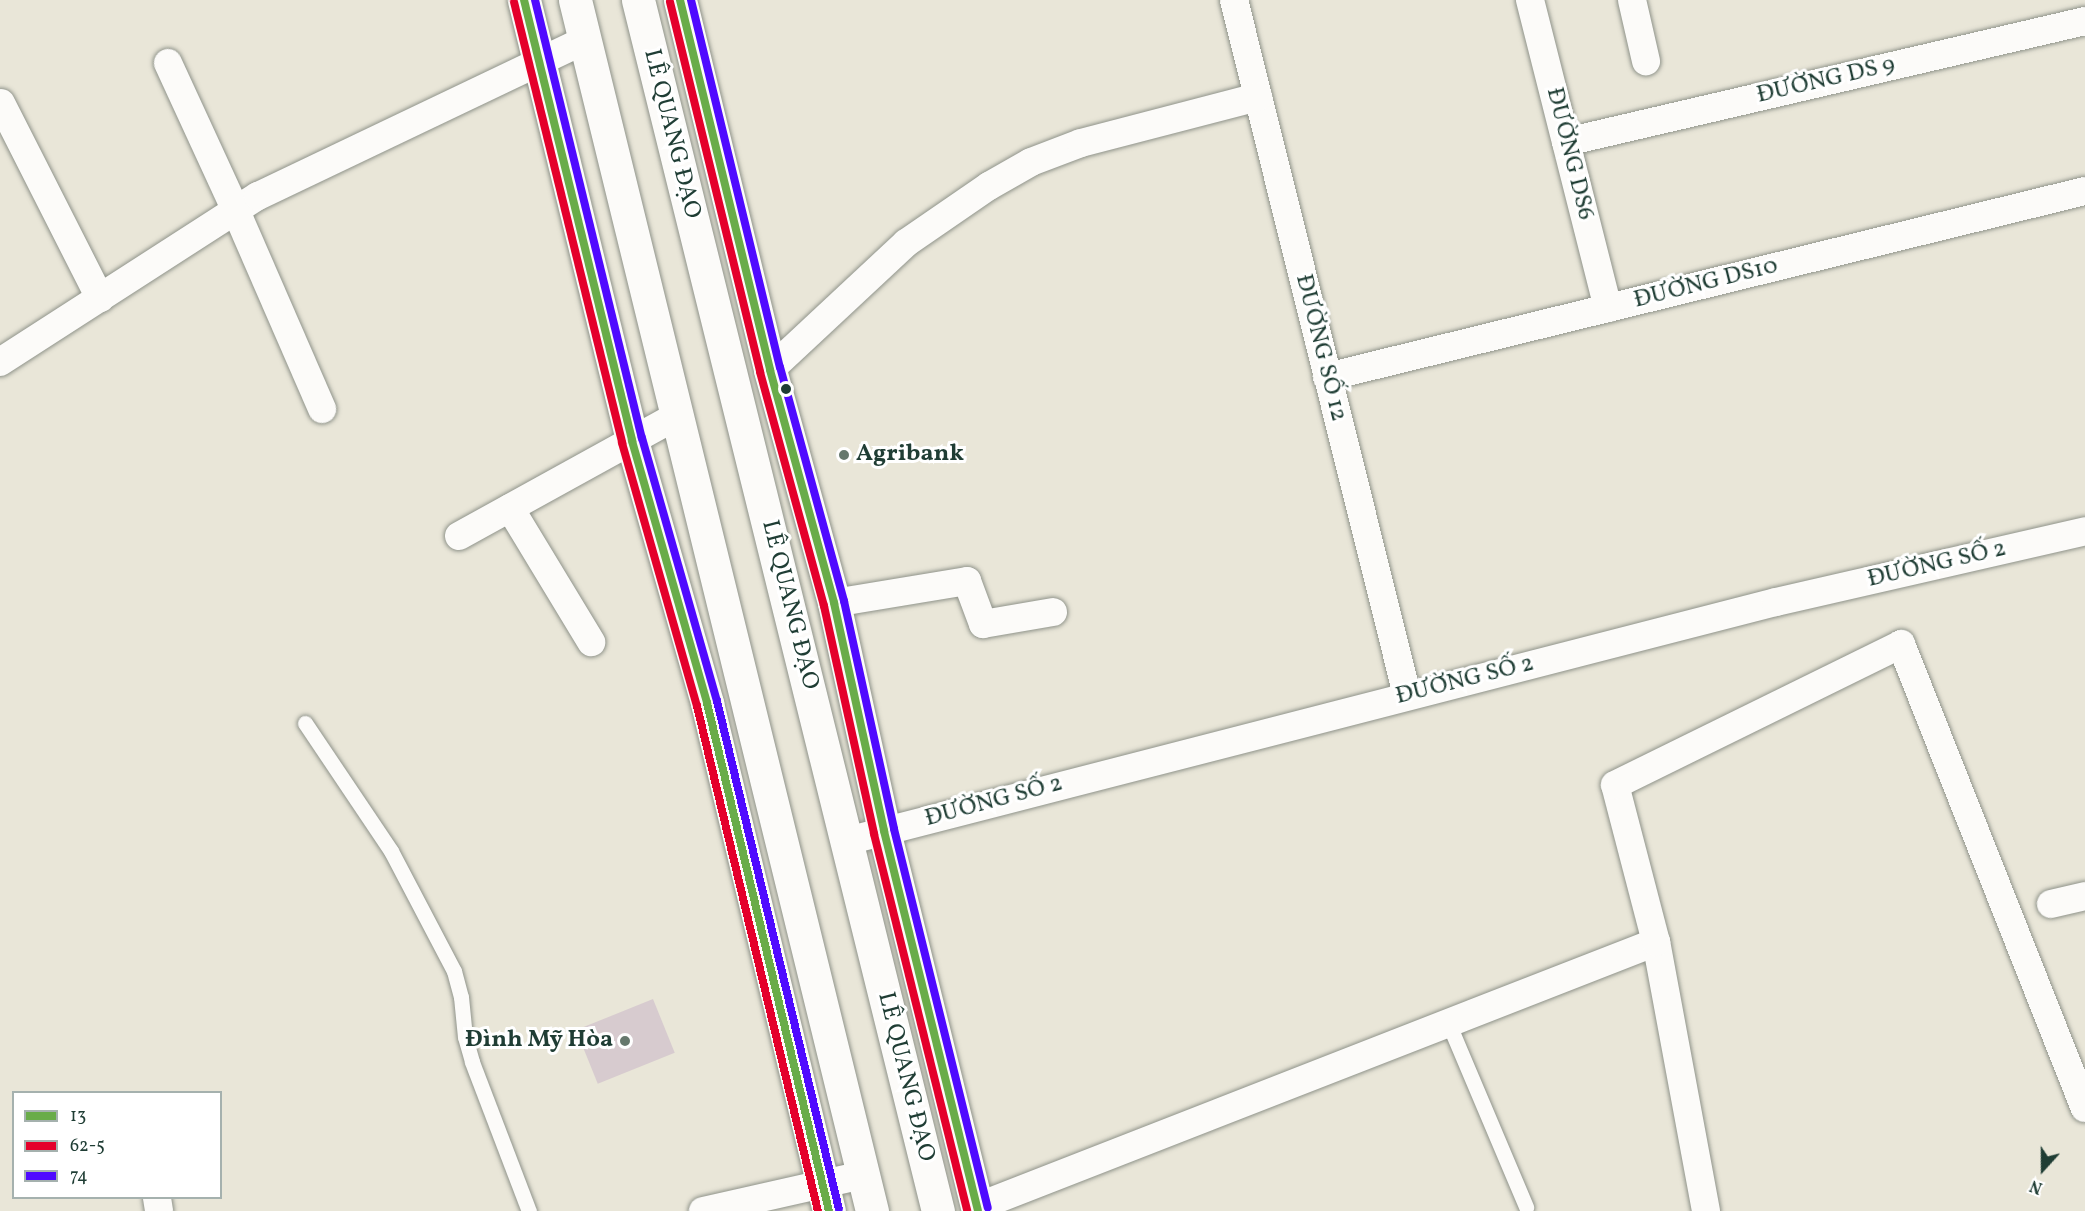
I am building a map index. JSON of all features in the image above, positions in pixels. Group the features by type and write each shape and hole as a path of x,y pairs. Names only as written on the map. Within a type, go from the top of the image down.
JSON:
{"highway":[{"path":"524,0 632,441 706,703 825,1198"},
{"path":"575,0 872,1211"},
{"name":"LÊ QUANG ĐẠO","path":"638,0 938,1211"},
{"name":"LÊ QUANG ĐẠO","path":"680,0 770,370 834,603 884,831 978,1209"}],"street":[{"name":"ĐƯỜNG SỐ 12","path":"1234,0 1407,695"},
{"name":"ĐƯỜNG DS6","path":"1530,0 1608,308"},
{"path":"1632,0 1646,61"},
{"name":"ĐƯỜNG DS 9","path":"1566,142 2085,21"},
{"path":"0,362 258,196 585,40"},
{"path":"168,63 236,211 322,409"},
{"path":"770,370 906,243 997,181 1031,162 1081,144 1258,97"},
{"path":"1,103 100,298"},
{"name":"ĐƯỜNG DS10","path":"1326,377 2085,191"},
{"path":"459,536 676,416"},
{"path":"510,507 591,642"},
{"name":"ĐƯỜNG SỐ 2","path":"847,841 1407,695 1776,602 2085,531"},
{"path":"834,603 967,581 983,624 1053,612"},
{"path":"1706,1211 1656,942 1615,785 1901,644 2085,1108"},
{"path":"2051,904 2085,896"},
{"path":"978,1209 1656,942"},
{"path":"703,1211 825,1198 863,1175"}],"lane":[{"path":"305,723 391,851 454,970 461,997 465,1037 472,1062 529,1211"},
{"path":"1448,1022 1526,1207"}],"building":[{"name":"Đình Mỹ Hòa","path":"653,999 675,1053 598,1084 576,1030"}],"transit line":[{"name":"13","path":"524,0 632,441 707,703 829,1211"},
{"name":"74","path":"535,0 642,438 717,701 839,1209"},
{"name":"13","path":"680,0 770,370 834,603 884,831 978,1211"},
{"name":"74","path":"691,0 780,367 844,601 894,829 988,1208"},
{"name":"62-5","path":"514,2 622,443 697,706 818,1211"},
{"name":"62-5","path":"670,2 760,372 824,606 874,834 967,1211"}],"place":[{"name":"Agribank","path":"844,455"},
{"name":"Đình Mỹ Hòa","path":"625,1041"}]}
